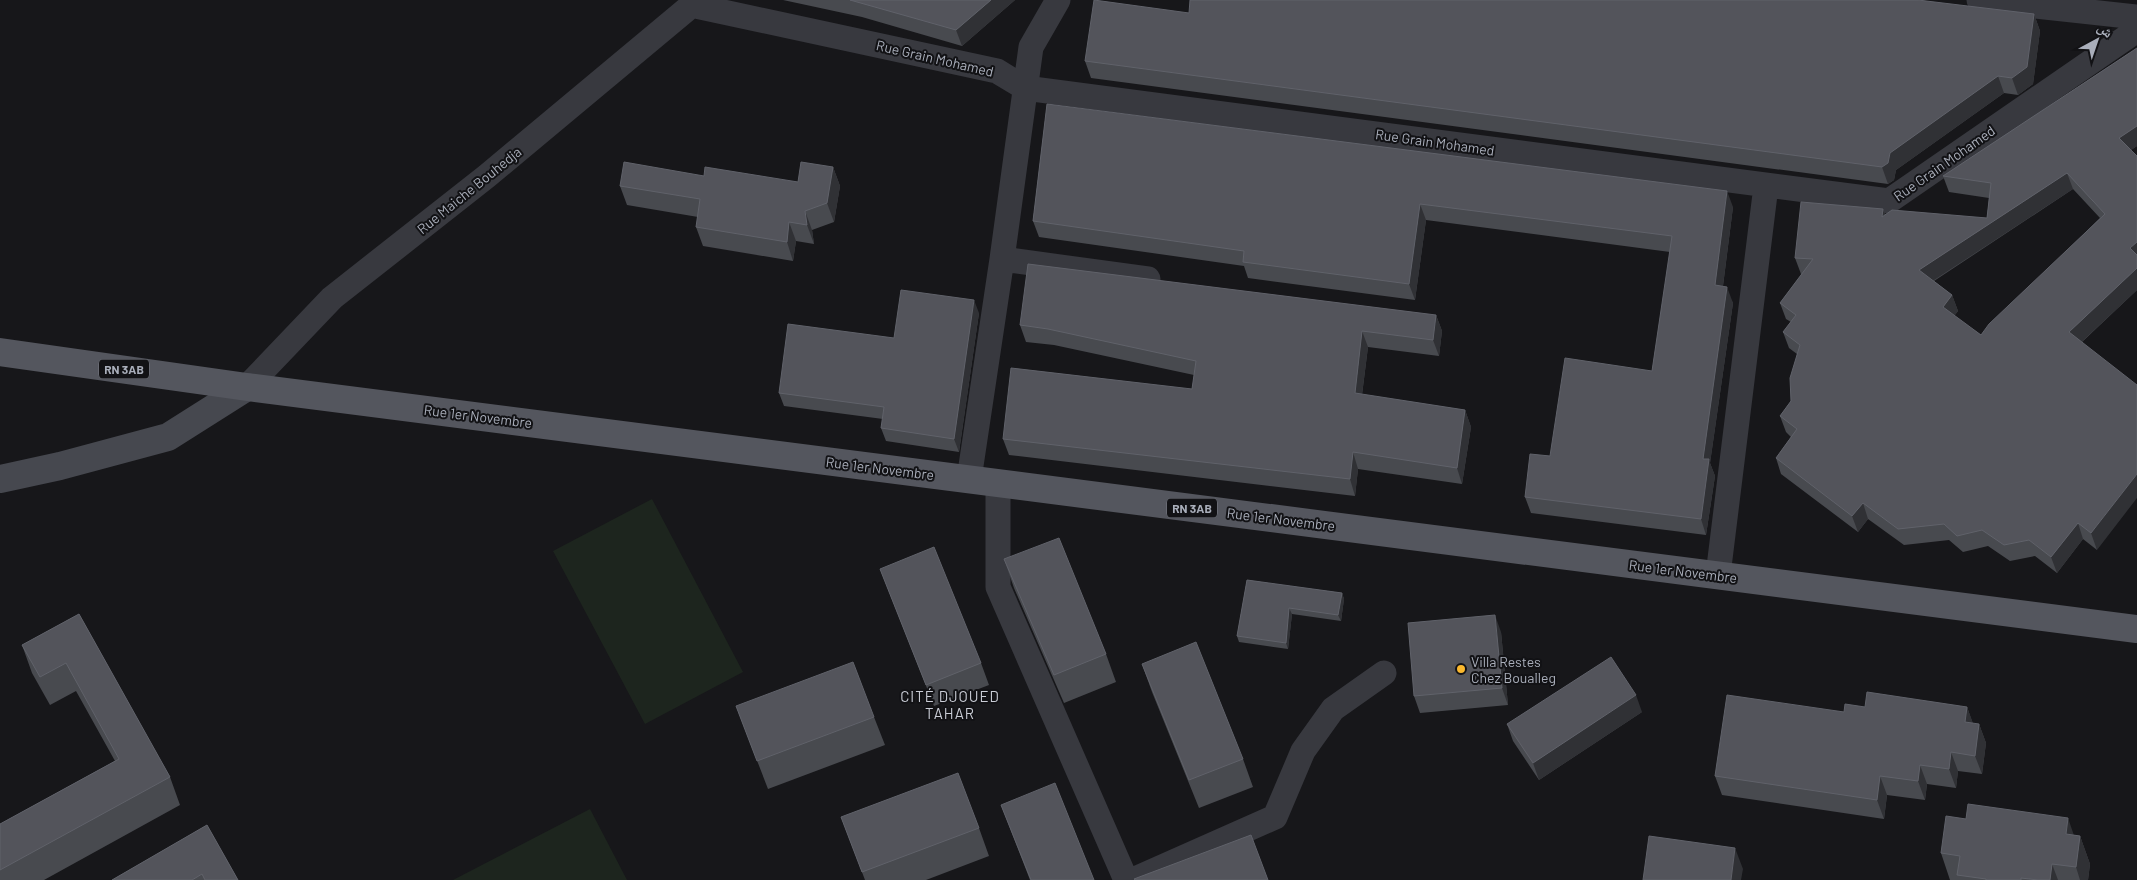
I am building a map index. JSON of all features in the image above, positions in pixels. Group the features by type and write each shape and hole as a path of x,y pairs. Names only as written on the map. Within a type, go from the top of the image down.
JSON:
{"main road":[{"name":"RN 3AB","path":"0,352 247,387"},
{"name":"Rue 1er Novembre","path":"247,387 2137,629"},
{"path":"0,479 60,466 168,437 247,387"}],"street":[{"path":"968,479 1002,259 1031,47 1058,0"},
{"path":"1979,0 2137,16"},
{"name":"Rue Grain Mohamed","path":"694,2 997,71 1025,88 1889,201 2137,30"},
{"name":"Rue Maiche Bouhedja","path":"247,387 332,298 487,176 694,2"},
{"path":"1718,575 1766,186"},
{"path":"1002,259 1168,282"},
{"path":"998,483 998,587 1126,880"},
{"path":"1133,880 1275,817 1303,751 1333,709 1384,674"}],"shaded area":[{"path":"652,499 743,672 645,724 553,551"},
{"path":"590,809 627,880 453,880"}],"building":[{"path":"850,0 991,0 956,30"},
{"path":"1094,0 1189,13 1190,0 1918,0 2034,14 2027,67 2012,78 1998,76 1890,153 1888,163 1882,167 1085,61"},
{"path":"2137,48 2137,126 2119,138 2137,156 2137,242 2130,248 2137,255 2137,268 2069,332 2137,385 2137,474 2091,533 2078,523 2051,557 2029,540 2004,545 1982,530 1957,536 1944,524 1898,529 1863,503 1852,516 1776,458 1797,429 1780,416 1791,401 1790,378 1800,345 1783,332 1796,315 1780,303 1813,259 1795,258 1801,202 1883,209 1882,217 1892,210 1987,218 1991,183 1943,176","holes":["2067,173 2105,214 1989,324 1981,335 1943,307 1952,295 1919,270"]},
{"path":"1047,104 1727,191 1715,285 1727,287 1703,459 1709,459 1701,519 1525,497 1530,454 1550,456 1565,358 1652,371 1672,236 1420,204 1409,284 1243,262 1244,251 1033,221"},
{"path":"624,162 704,176 705,167 798,182 801,162 833,167 827,203 805,211 807,225 789,222 787,242 696,227 700,199 620,186"},
{"path":"1028,264 1436,315 1433,340 1362,331 1355,393 1465,410 1457,468 1353,452 1350,479 1003,439 1011,368 1192,389 1196,361 1048,329 1020,325"},
{"path":"901,290 974,300 954,439 881,428 884,407 779,393 788,324 894,338"},
{"path":"1059,538 1106,654 1054,675 1004,559"},
{"path":"934,547 981,663 926,685 880,569"},
{"path":"1247,580 1342,593 1338,615 1289,608 1286,643 1237,636"},
{"path":"79,614 170,777 0,870 0,824 119,759 66,663 40,677 22,645"},
{"name":"Villa Restes Chez Boualleg","path":"1495,615 1502,688 1414,696 1408,623"},
{"path":"1196,642 1243,759 1189,780 1142,664"},
{"path":"1611,657 1636,695 1533,763 1507,724"},
{"path":"853,662 874,717 757,761 736,706"},
{"path":"1867,692 1967,707 1965,722 1979,724 1975,756 1951,752 1949,769 1920,765 1918,781 1880,776 1877,800 1715,776 1727,695 1844,712 1845,704 1865,707"},
{"path":"958,773 979,828 862,872 841,817"},
{"path":"1055,783 1094,880 1031,880 1001,805"},
{"path":"1968,804 2068,818 2066,834 2080,836 2076,867 2052,864 2050,880 2021,878 2021,880 1986,880 1957,875 1960,856 1941,853 1946,816 1966,819"},
{"path":"207,825 238,880 205,880 202,874 192,880 112,880"},
{"path":"1251,835 1268,880 1134,879"},
{"path":"1649,836 1735,848 1731,880 1643,880"}],"place":[{"name":"Villa Restes Chez Boualleg","path":"1461,669"}],"district":[{"name":"CITÉ DJOUED TAHAR","path":"950,704"}]}
